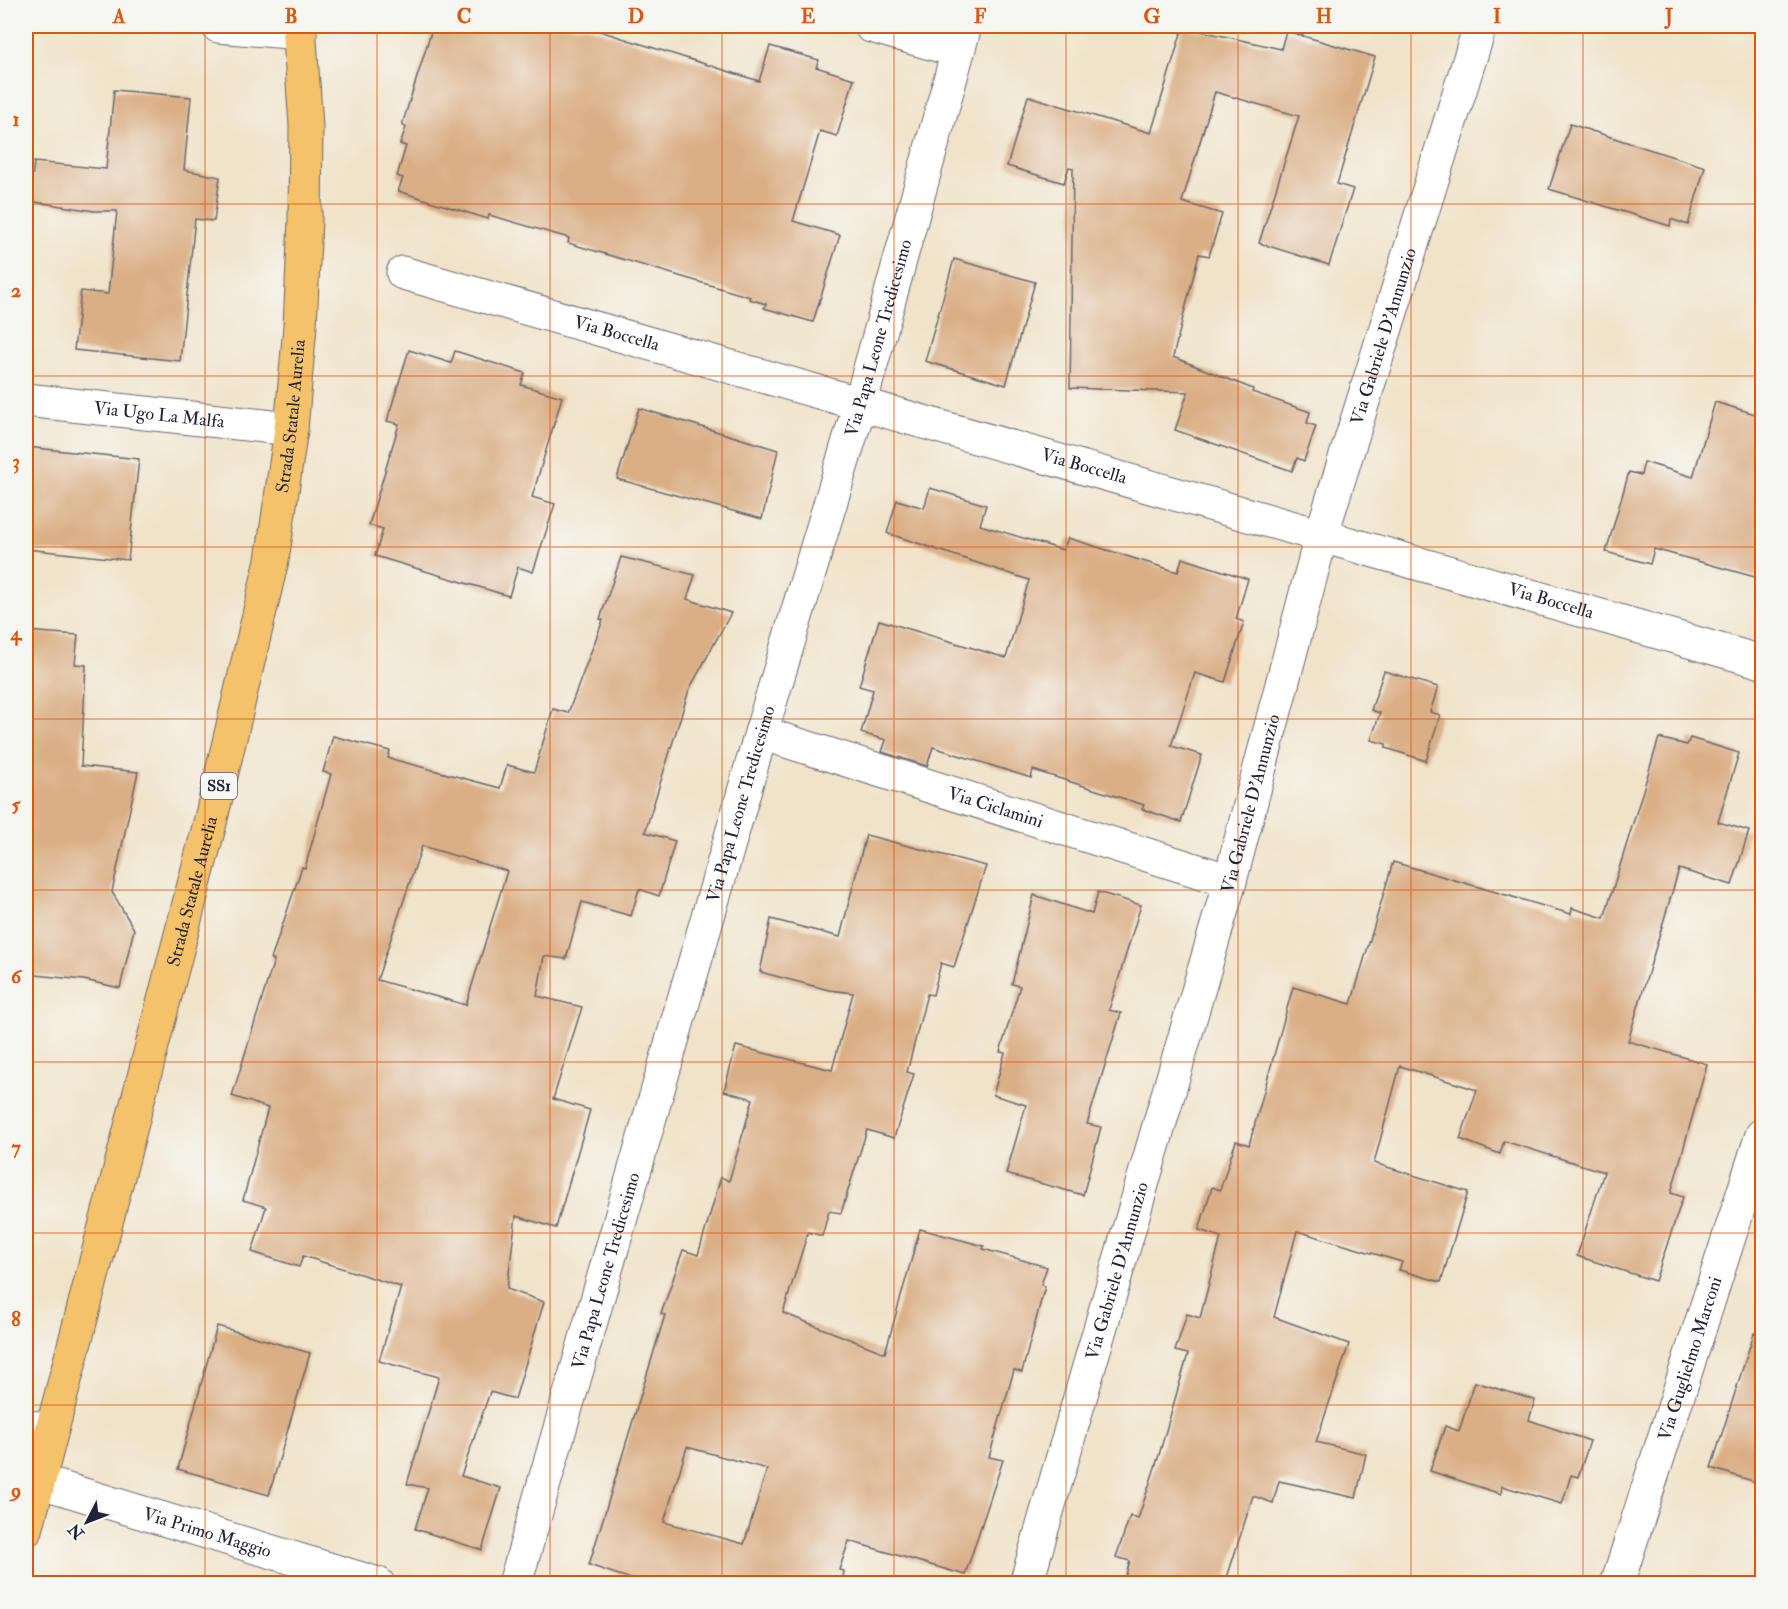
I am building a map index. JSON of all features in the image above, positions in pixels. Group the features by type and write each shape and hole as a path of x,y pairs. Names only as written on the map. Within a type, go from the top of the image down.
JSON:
{"main road":[{"name":"Strada Statale Aurelia","path":"26,1530 38,1480 38,1428 209,827 272,560 291,429 300,326 305,220 306,126 299,29"}],"street":[{"path":"218,26 299,29"},
{"path":"871,26 961,38"},
{"name":"Via Gabriele D'Annunzio","path":"1026,1584 1230,881 1322,533 1480,26"},
{"name":"Via Papa Leone Tredicesimo","path":"515,1584 761,733 861,401 961,38"},
{"name":"Via Boccella","path":"403,273 861,401 1762,662"},
{"name":"Via Ugo La Malfa","path":"26,400 291,429"},
{"name":"Via Ciclamini","path":"761,733 1230,881"},
{"name":"Via Guglielmo Marconi","path":"1617,1584 1762,1135"},
{"name":"Via Primo Maggio","path":"38,1480 378,1584"}],"building":[{"path":"433,26 584,26 759,81 770,46 819,60 816,67 854,79 837,136 820,131 793,221 840,235 813,322 764,308 766,304 749,299 750,297 568,243 569,238 489,215 488,219 398,191 403,178 397,176 406,146 400,144 406,127 402,125"},
{"path":"1183,27 1281,49 1286,31 1375,57 1337,184 1353,189 1329,265 1259,243 1299,116 1215,92 1182,202 1222,214 1209,256 1199,254 1173,357 1253,389 1252,392 1310,412 1307,423 1316,426 1304,461 1297,458 1292,471 1175,430 1188,392 1070,388 1073,168 1069,167 1064,183 1007,166 1028,96 1151,133"},
{"path":"114,90 191,97 184,170 220,177 214,221 195,219 180,361 74,350 81,291 108,294 117,211 94,211 29,201 34,162 106,169"},
{"path":"1570,124 1705,167 1688,225 1671,219 1670,226 1549,189"},
{"path":"954,259 1035,282 1006,385 925,361"},
{"path":"409,350 451,363 455,351 525,373 521,385 562,397 532,497 555,504 533,572 518,567 509,596 375,556 383,529 369,525 399,424 387,421"},
{"path":"1715,402 1762,416 1762,579 1654,549 1650,564 1606,552 1629,472 1641,475 1644,462 1693,477"},
{"path":"639,408 778,450 762,519 617,479"},
{"path":"26,447 139,459 128,560 26,549"},
{"path":"930,488 986,505 980,525 1063,550 1068,538 1178,572 1182,558 1248,579 1236,619 1244,622 1225,682 1195,673 1171,746 1202,755 1181,822 1142,809 1144,805 1033,770 1031,778 933,747 927,766 882,752 886,740 861,733 873,690 859,686 879,620 1006,658 1029,580 887,533 897,500 924,508"},
{"path":"621,557 695,575 687,599 731,613 689,690 645,832 675,841 659,896 639,889 631,916 582,902 566,959 544,956 537,996 582,1007 553,1099 590,1110 556,1228 516,1216 507,1289 544,1302 515,1399 490,1392 461,1476 501,1488 482,1550 415,1529 428,1488 407,1484 439,1377 379,1361 401,1287 303,1256 299,1267 252,1252 266,1207 243,1200 268,1108 232,1096 274,960 271,959 302,867 305,868 331,774 323,772 333,736 390,751 388,758 500,788 507,765 534,772 553,709 568,713 603,620 600,619","holes":["422,846 507,871 466,1005 377,980"]},
{"path":"26,631 78,635 75,664 86,665 81,766 138,772 112,892 134,929 120,988 84,980 26,974"},
{"path":"1384,671 1438,687 1430,712 1440,715 1426,761 1386,748 1386,744 1371,740 1380,713 1371,710"},
{"path":"1659,738 1687,745 1690,738 1739,753 1718,822 1749,831 1732,885 1679,869 1628,1041 1707,1064 1671,1193 1683,1197 1655,1281 1577,1256 1604,1172 1504,1141 1500,1154 1460,1139 1477,1090 1400,1066 1374,1163 1468,1192 1441,1282 1399,1270 1402,1262 1297,1231 1274,1317 1349,1344 1316,1442 1366,1454 1356,1498 1279,1481 1273,1503 1253,1496 1225,1584 1123,1584 1130,1561 1116,1557 1130,1516 1138,1519 1159,1455 1188,1354 1175,1351 1187,1314 1200,1318 1221,1237 1199,1230 1212,1187 1220,1190 1236,1141 1249,1145 1293,987 1351,1004 1393,862 1571,914 1572,908 1604,918"},
{"path":"866,835 986,866 954,967 941,963 933,995 927,994 907,1072 914,1074 894,1138 867,1130 841,1213 829,1211 822,1236 808,1232 783,1313 885,1353 920,1229 984,1246 983,1249 1047,1267 1041,1285 1045,1286 1022,1372 1014,1370 989,1457 1003,1460 965,1575 849,1541 839,1570 844,1571 842,1584 646,1584 589,1565 665,1315 661,1314 683,1250 698,1255 721,1177 729,1181 753,1099 724,1091 736,1046 832,1070 853,993 829,990 760,972 771,919 840,937","holes":["687,1447 767,1469 744,1544 664,1522"]},
{"path":"1098,892 1141,905 1109,1010 1121,1013 1087,1124 1101,1127 1083,1195 1006,1174 1026,1105 993,1095 1005,1053 1000,1052 1020,986 1012,984 1034,895 1092,914"},
{"path":"217,1326 310,1353 269,1495 178,1469"},
{"path":"1754,1333 1762,1334 1762,1484 1711,1468"},
{"path":"1475,1382 1535,1400 1529,1420 1590,1441 1578,1477 1571,1475 1562,1504 1502,1486 1501,1494 1430,1471 1445,1426 1459,1431"}]}
